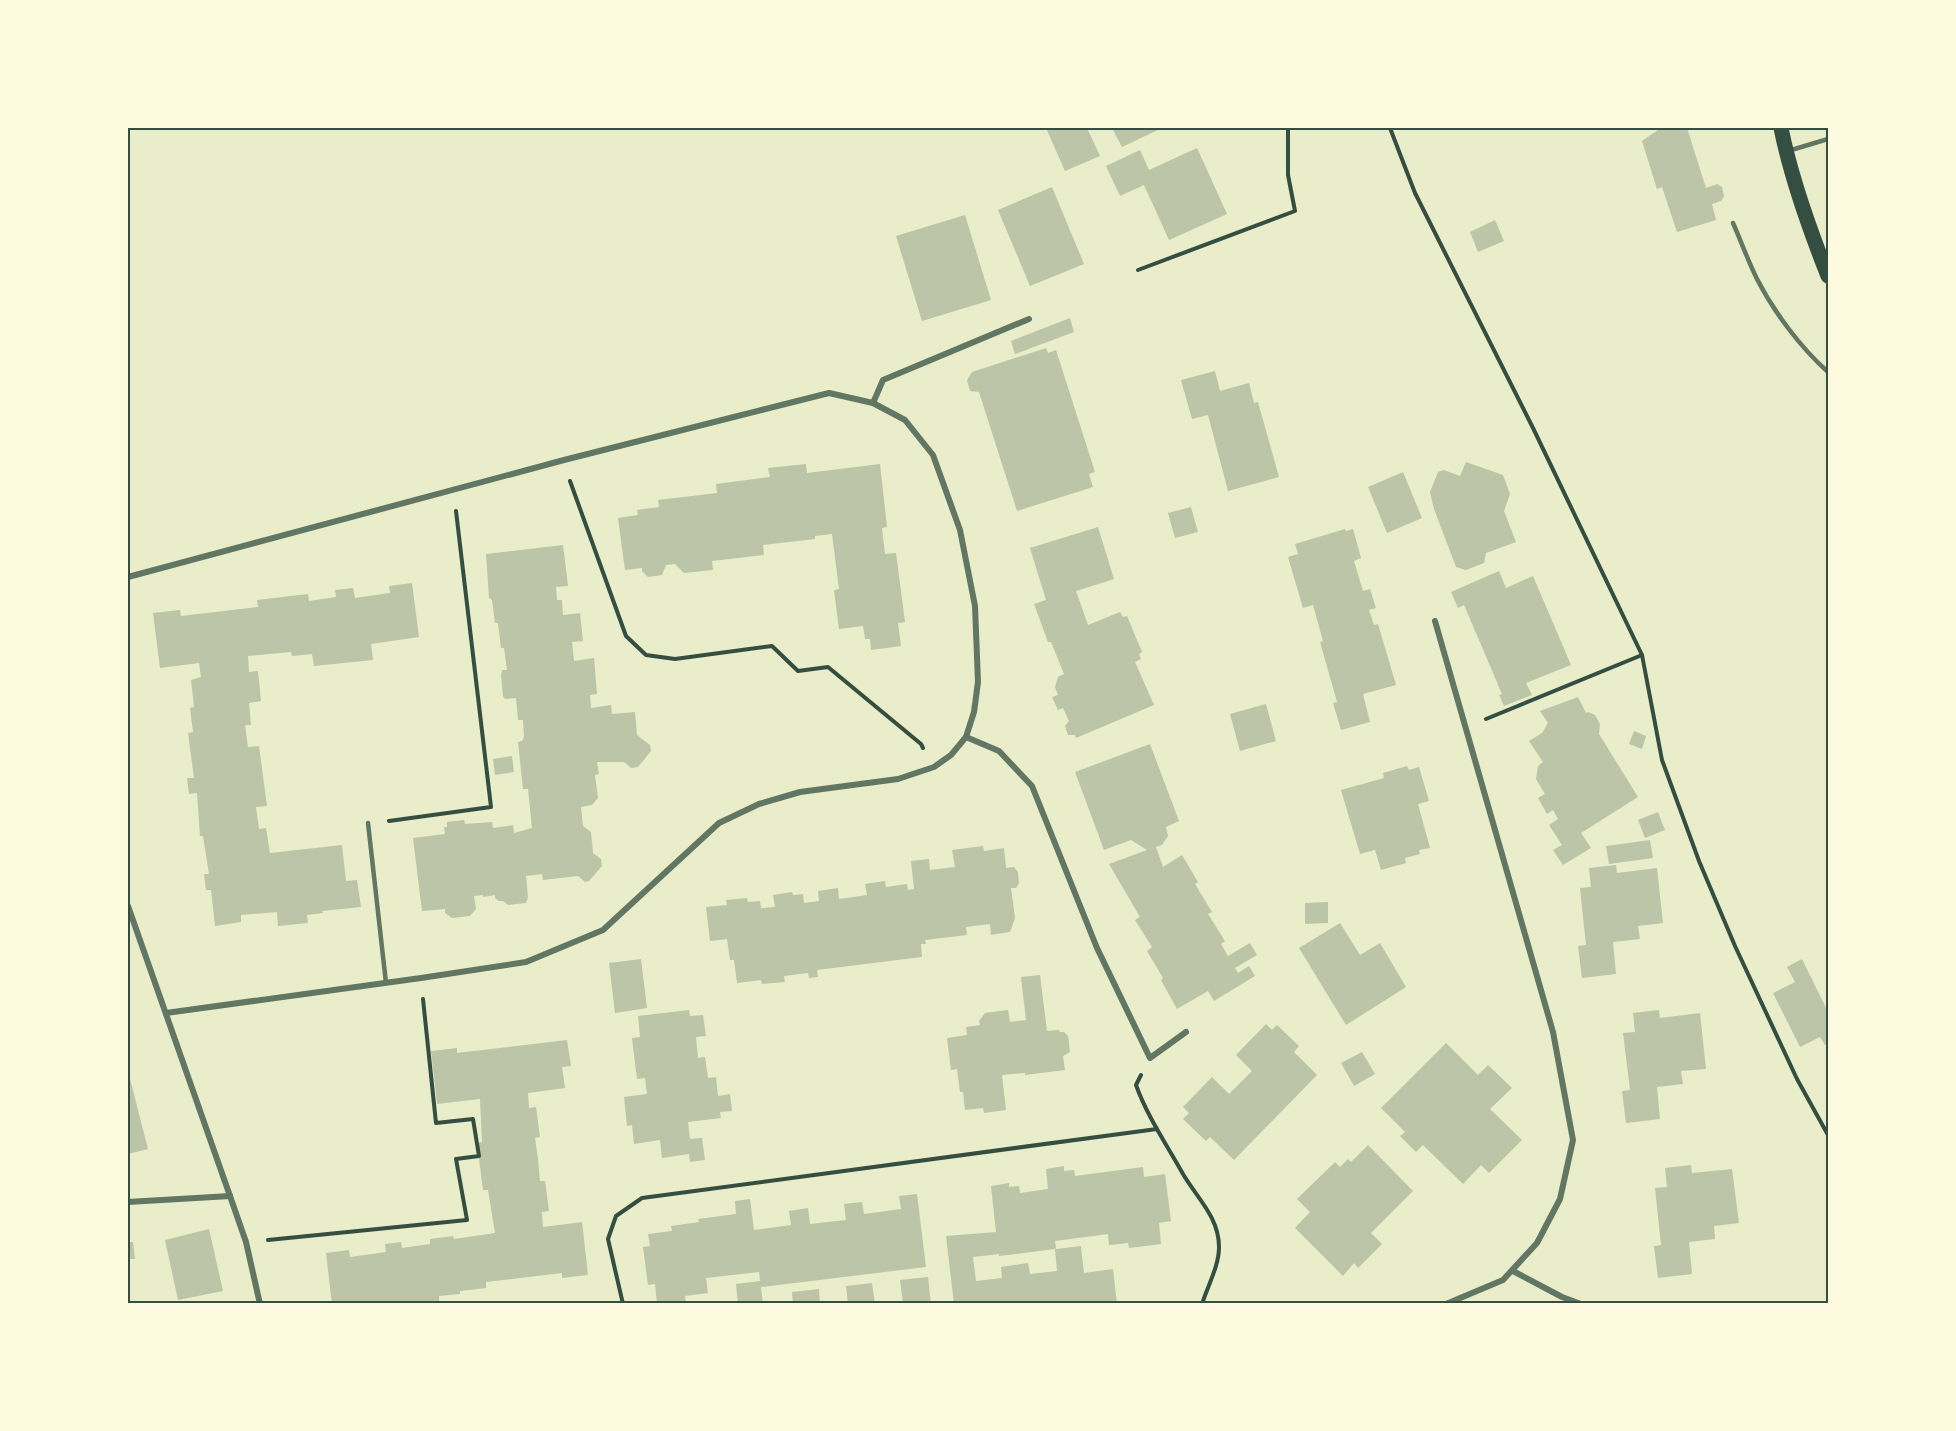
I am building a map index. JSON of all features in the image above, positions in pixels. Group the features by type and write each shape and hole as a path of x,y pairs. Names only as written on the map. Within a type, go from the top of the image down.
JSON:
{"main road":[{"path":"1780,128 1810,229 1828,276"}],"street":[{"path":"873,403 883,380 1029,318"},
{"path":"128,577 564,460 829,393 873,403 905,420 933,455 960,530 975,606 978,682 974,712 966,737 951,754 934,767 898,778 800,792 759,804 719,824 603,930 526,962 166,1013"},
{"path":"1435,621 1553,1032 1573,1140 1560,1199 1537,1243 1503,1280 1446,1304"},
{"path":"966,737 999,751 1032,786 1097,948 1150,1058 1186,1032"},
{"path":"128,906 231,1196 246,1242 260,1304"},
{"path":"128,1202 231,1196"},
{"path":"1513,1271 1562,1297 1581,1304"}],"lane":[{"path":"1786,152 1828,139"},
{"path":"1733,223 1757,280 1811,357 1828,372"},
{"path":"368,824 386,983"}],"path":[{"path":"1138,270 1295,211 1288,175 1288,128"},
{"path":"1390,128 1415,193 1533,428 1642,655 1662,760 1699,861 1735,946 1797,1079 1828,1135"},
{"path":"564,460 572,490 626,636 646,655 675,659 772,646 798,671 828,667 921,744 934,767"},
{"path":"368,824 491,807 453,490"},
{"path":"1466,728 1642,655"},
{"path":"246,1242 467,1220 456,1158 478,1156 473,1119 436,1123 421,978"},
{"path":"1141,1099 1184,1175 1213,1216 1219,1244 1218,1260 1202,1304"},
{"path":"623,1304 608,1239 616,1216 642,1198 1158,1129"}],"building":[{"path":"1046,128 1087,128 1100,156 1065,171"},
{"path":"1112,128 1162,128 1122,147"},
{"path":"1661,128 1687,128 1706,188 1717,184 1722,187 1724,196 1721,201 1712,204 1716,220 1677,232 1662,187 1657,189 1642,141"},
{"path":"1197,148 1227,214 1169,240 1144,185 1120,196 1106,166 1140,150 1149,170"},
{"path":"1052,187 1084,264 1030,286 998,210"},
{"path":"965,215 991,300 922,321 896,236"},
{"path":"1495,220 1504,241 1478,252 1470,232"},
{"path":"1070,318 1074,332 1015,354 1011,341"},
{"path":"1046,348 1048,353 1056,350 1095,472 1089,474 1093,487 1017,511 979,392 970,391 967,380 972,372"},
{"path":"1215,371 1220,391 1249,383 1254,403 1258,402 1279,477 1228,491 1208,415 1192,419 1181,380"},
{"path":"1466,462 1503,475 1510,494 1504,511 1516,542 1486,553 1484,563 1466,570 1456,567 1430,492 1438,472 1444,470 1460,476"},
{"path":"806,464 807,473 880,464 887,527 882,528 885,554 896,553 905,622 898,623 901,646 871,650 870,639 865,639 863,626 839,629 834,590 839,589 832,534 815,536 815,539 763,545 764,555 712,561 713,570 684,573 675,564 666,565 662,575 648,577 642,568 625,570 618,518 638,515 637,510 659,507 658,500 717,493 716,484 770,477 768,468"},
{"path":"1403,472 1422,518 1387,533 1368,487"},
{"path":"1191,507 1198,532 1175,538 1168,513"},
{"path":"1098,527 1114,579 1076,591 1088,625 1120,612 1123,617 1127,616 1142,652 1139,654 1141,659 1135,662 1154,705 1076,738 1075,735 1068,735 1065,726 1069,721 1063,708 1058,710 1052,697 1058,695 1055,687 1058,677 1064,674 1051,642 1048,642 1034,604 1046,600 1030,548"},
{"path":"1345,529 1346,531 1353,529 1361,558 1354,561 1363,591 1370,589 1376,608 1369,610 1374,625 1378,624 1396,685 1363,694 1370,722 1341,730 1333,703 1337,702 1320,642 1323,641 1313,605 1303,608 1288,557 1298,554 1295,544"},
{"path":"563,545 568,586 556,587 557,600 562,600 563,615 580,613 583,641 572,642 574,661 594,658 597,694 590,695 591,708 611,705 612,714 635,712 637,735 650,745 651,751 638,767 631,768 624,762 597,762 599,774 595,775 598,798 592,805 581,807 583,826 591,832 593,853 601,859 602,866 589,881 585,882 578,876 543,880 542,874 526,876 528,897 526,903 508,905 495,898 495,895 483,897 483,895 474,896 476,909 470,916 452,918 445,913 445,909 422,911 413,838 445,834 444,827 447,827 447,822 464,820 465,824 492,822 493,828 513,825 514,833 532,828 528,789 523,789 518,742 524,737 523,720 518,720 516,698 505,699 503,696 501,675 502,670 507,670 498,623 495,623 492,600 489,598 486,554"},
{"path":"1499,571 1506,588 1533,576 1571,665 1526,683 1532,695 1504,706 1499,695 1502,694 1464,605 1458,608 1451,592"},
{"path":"412,583 419,637 371,644 373,660 314,666 312,654 292,656 291,652 248,656 249,672 258,671 261,701 249,703 251,725 245,725 248,747 259,746 267,806 256,807 259,829 266,828 270,853 342,845 346,881 357,880 361,907 307,915 308,923 278,926 277,912 241,915 241,922 215,926 211,890 206,890 204,874 209,874 203,836 200,836 197,793 189,794 187,778 194,778 188,733 193,732 190,708 194,707 191,680 201,677 199,663 160,668 153,613 180,610 181,616 258,607 257,600 308,594 309,601 336,597 335,590 353,588 355,598 390,593 389,586"},
{"path":"1578,697 1586,713 1595,715 1600,724 1599,734 1638,797 1581,833 1591,848 1563,865 1553,850 1562,845 1549,825 1558,819 1553,810 1547,814 1538,798 1545,794 1536,779 1538,766 1543,762 1529,741 1542,733 1548,723 1540,711"},
{"path":"1266,704 1276,741 1240,751 1230,714"},
{"path":"1634,731 1646,736 1642,749 1629,744"},
{"path":"1150,744 1179,821 1166,827 1168,836 1162,845 1156,847 1163,867 1182,855 1198,882 1195,884 1212,912 1208,914 1225,941 1221,944 1228,956 1250,943 1257,955 1235,968 1238,973 1249,966 1255,976 1214,1001 1208,991 1177,1009 1161,980 1163,978 1147,951 1152,947 1135,920 1140,917 1109,864 1147,850 1131,840 1104,850 1075,772"},
{"path":"512,756 514,772 495,775 493,759"},
{"path":"1407,766 1409,770 1419,767 1429,801 1418,804 1430,848 1419,850 1420,854 1405,858 1406,863 1381,870 1375,850 1360,854 1341,790 1384,778 1383,773"},
{"path":"1658,812 1665,830 1645,838 1638,820"},
{"path":"1650,840 1653,858 1609,864 1606,846"},
{"path":"983,846 984,851 1004,848 1006,868 1014,867 1018,872 1019,883 1016,888 1011,888 1015,918 1010,932 991,935 990,924 966,927 967,935 925,940 926,944 921,944 922,957 817,970 818,977 809,978 808,973 784,976 785,982 762,984 761,980 737,983 734,960 730,960 727,939 710,941 706,907 727,905 726,900 747,898 748,902 760,901 761,908 775,907 773,895 792,892 793,895 803,894 804,903 819,901 818,891 838,888 839,899 867,895 865,884 885,881 886,887 907,884 908,890 914,889 911,861 929,859 930,870 955,867 952,850"},
{"path":"1616,865 1617,873 1657,868 1663,923 1638,926 1640,939 1613,942 1616,974 1582,978 1578,946 1586,945 1580,888 1591,887 1589,868"},
{"path":"1328,902 1328,923 1305,924 1305,903"},
{"path":"1340,923 1360,955 1380,943 1406,987 1346,1025 1299,948"},
{"path":"641,959 647,1008 615,1013 609,963"},
{"path":"1802,959 1828,1012 1828,1043 1825,1045 1820,1037 1800,1047 1773,993 1795,982 1787,967"},
{"path":"1040,975 1047,1031 1059,1030 1068,1036 1070,1052 1063,1056 1065,1070 1025,1075 1025,1073 1002,1075 1006,1110 984,1113 983,1108 965,1110 957,1069 951,1070 947,1038 967,1035 966,1027 980,1025 979,1021 985,1013 1008,1010 1010,1022 1026,1020 1021,977"},
{"path":"689,1010 690,1016 703,1015 706,1036 696,1037 698,1058 705,1057 708,1078 716,1077 718,1096 730,1094 732,1111 720,1112 721,1118 688,1122 690,1139 702,1138 705,1160 690,1162 689,1154 662,1158 660,1140 634,1144 632,1125 627,1126 624,1097 647,1094 645,1078 637,1079 632,1038 640,1037 638,1016"},
{"path":"1659,1010 1660,1018 1700,1013 1706,1069 1681,1071 1683,1084 1657,1087 1660,1119 1626,1123 1622,1091 1630,1090 1623,1033 1635,1032 1633,1013"},
{"path":"1266,1024 1272,1030 1277,1025 1299,1046 1294,1052 1317,1075 1234,1160 1210,1137 1206,1141 1183,1119 1189,1113 1183,1107 1212,1077 1229,1094 1252,1071 1236,1055"},
{"path":"567,1040 571,1066 562,1067 565,1088 528,1093 529,1108 536,1107 540,1137 535,1138 540,1181 545,1181 549,1211 542,1212 543,1227 582,1222 588,1275 562,1278 562,1273 486,1282 486,1288 439,1296 439,1304 380,1304 379,1301 332,1304 326,1253 349,1250 350,1257 386,1252 385,1244 401,1242 402,1248 430,1244 430,1239 453,1236 454,1239 495,1233 488,1190 483,1190 477,1143 482,1142 480,1099 437,1104 431,1051 457,1048 457,1053"},
{"path":"1446,1043 1478,1075 1488,1065 1512,1088 1490,1109 1522,1140 1489,1173 1481,1165 1463,1184 1423,1145 1416,1152 1400,1136 1405,1132 1381,1108"},
{"path":"1362,1052 1375,1074 1354,1086 1341,1063"},
{"path":"128,1071 148,1149 128,1154"},
{"path":"1368,1145 1413,1191 1371,1233 1382,1244 1358,1268 1354,1263 1343,1276 1295,1228 1310,1212 1297,1199 1335,1162 1340,1167 1348,1159 1351,1162"},
{"path":"1691,1165 1692,1173 1732,1169 1739,1223 1714,1226 1715,1239 1689,1242 1692,1274 1658,1278 1654,1246 1661,1245 1655,1188 1667,1187 1665,1168"},
{"path":"1064,1166 1064,1171 1074,1170 1075,1176 1143,1167 1144,1177 1165,1174 1171,1221 1159,1223 1161,1244 1129,1248 1128,1243 1109,1245 1108,1234 1055,1241 1056,1249 1081,1246 1084,1273 1113,1269 1117,1304 954,1304 946,1236 996,1232 991,1186 1009,1183 1009,1187 1019,1186 1020,1193 1048,1189 1046,1169","holes":["1055,1249 1057,1271 1030,1274 1028,1263 1001,1267 1002,1278 976,1281 973,1257"]},
{"path":"917,1194 926,1267 761,1287 763,1304 738,1304 736,1284 760,1281 759,1272 706,1278 708,1293 685,1296 686,1304 657,1304 655,1284 648,1285 643,1247 650,1246 648,1234 672,1231 671,1226 699,1222 698,1219 736,1214 735,1201 750,1199 754,1230 791,1225 789,1211 808,1208 810,1224 846,1220 844,1204 862,1202 864,1214 901,1209 899,1196"},
{"path":"209,1229 223,1291 178,1300 165,1240"},
{"path":"128,1242 133,1242 135,1259 128,1259"},
{"path":"928,1277 931,1304 903,1304 900,1280"},
{"path":"872,1283 875,1304 848,1304 846,1286"},
{"path":"819,1289 820,1304 793,1304 792,1292"},
{"path":"201,1301 201,1304 158,1304 158,1302"}]}
